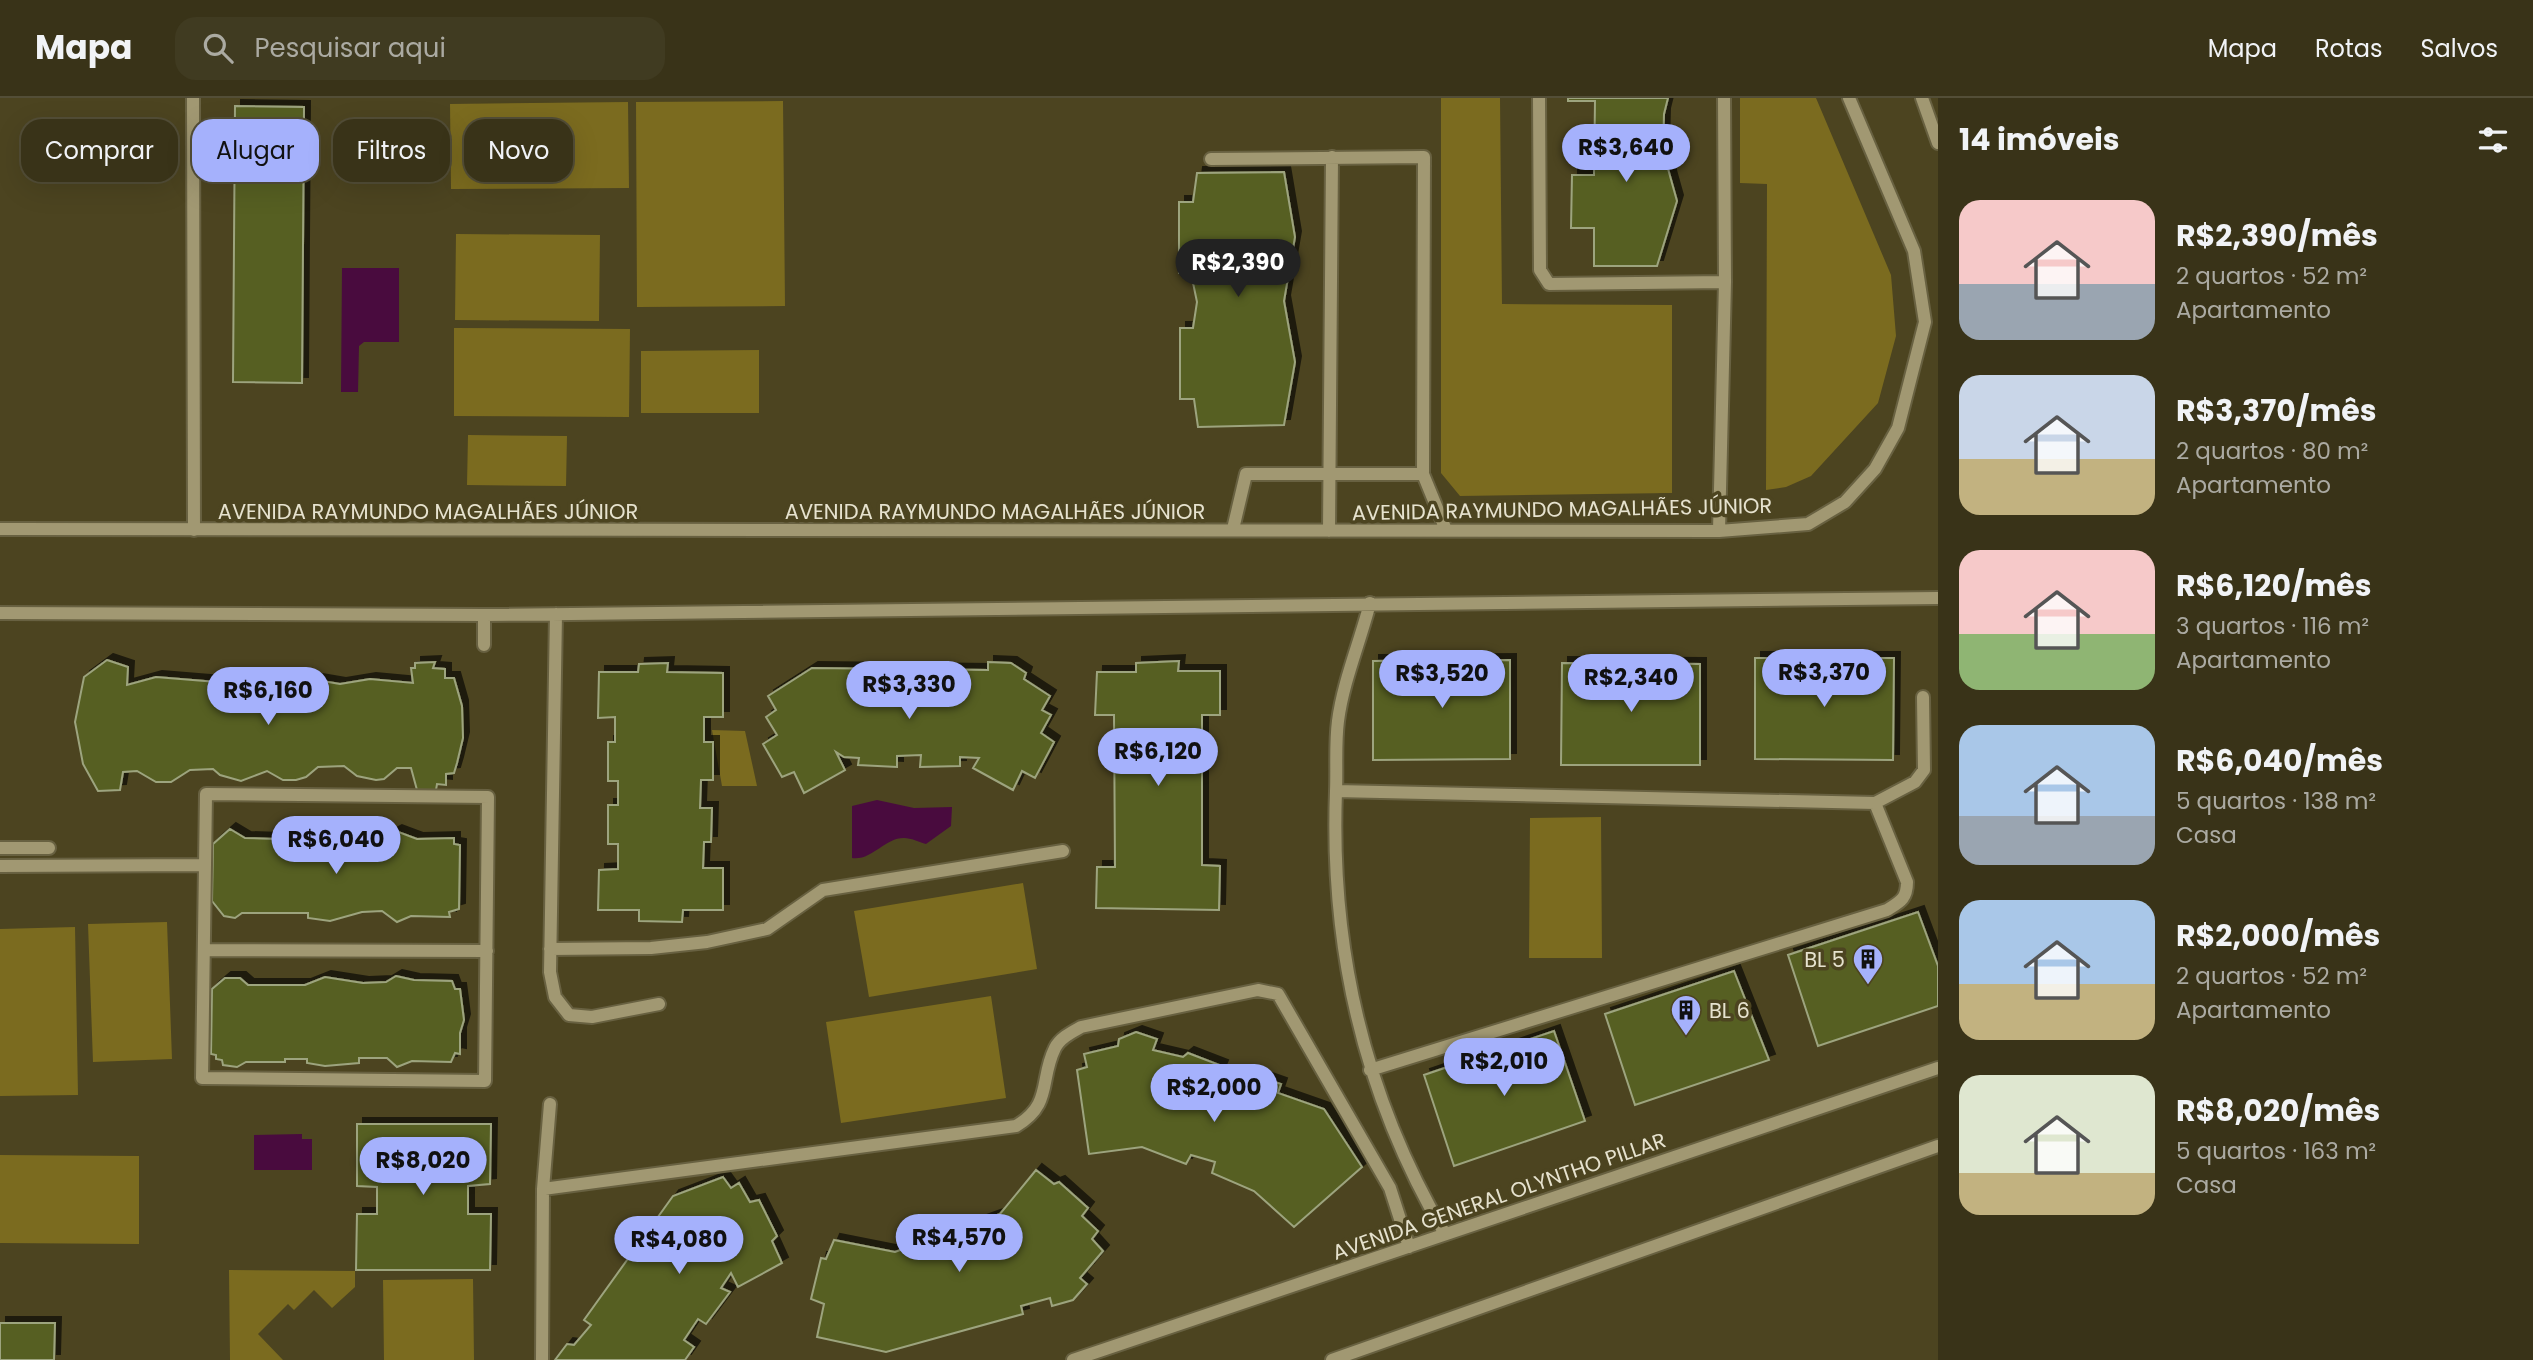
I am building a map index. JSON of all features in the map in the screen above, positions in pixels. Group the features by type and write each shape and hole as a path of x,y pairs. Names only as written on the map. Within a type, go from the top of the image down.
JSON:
{"street":[{"path":"193,98 194,530"},
{"path":"1539,98 1540,270 1549,284 1725,282"},
{"path":"1719,531 1725,282 1724,98"},
{"name":"AVENIDA RAYMUNDO MAGALHÃES JÚNIOR","path":"0,529 1719,531 1808,524 1845,502 1875,470 1898,428 1924,322 1914,251 1849,98"},
{"path":"1922,98 1938,143"},
{"path":"1329,531 1332,157"},
{"path":"1211,159 1424,157 1423,474 1446,530"},
{"path":"1233,529 1246,474 1423,474"},
{"path":"0,613 484,615 1938,598"},
{"path":"1370,603 1338,721 1334,842 1338,916 1370,1070 1414,1181 1446,1234"},
{"path":"556,614 550,949 555,998 569,1015 592,1017 659,1004"},
{"path":"484,615 484,645"},
{"path":"1336,791 1875,803 1915,782 1924,770 1923,697"},
{"path":"206,794 488,797 485,1081 202,1078 204,950 206,794"},
{"path":"1370,1070 1887,910 1902,901 1907,893 1907,882 1875,803"},
{"path":"0,848 49,848"},
{"path":"550,949 651,948 707,942 767,929 822,890 1063,851"},
{"path":"0,866 205,865"},
{"path":"204,950 486,951"},
{"path":"543,1189 1016,1126 1032,1116 1043,1096 1055,1048 1067,1035 1081,1027 1258,990 1278,994 1390,1188 1409,1247"},
{"name":"AVENIDA GENERAL OLYNTHO PILLAR","path":"1073,1360 1938,1068"},
{"path":"542,1360 543,1189 550,1104"},
{"path":"1336,1359 1938,1146"}],"shaded area":[{"path":"1441,98 1500,98 1502,304 1672,305 1672,493 1460,496 1441,473"},
{"path":"1740,98 1816,98 1891,275 1896,336 1878,403 1811,476 1786,487 1766,490 1767,184 1740,183"},
{"path":"783,101 785,306 637,307 636,102"},
{"path":"628,102 629,188 451,189 450,104"},
{"path":"456,234 600,235 599,321 455,320"},
{"path":"342,268 399,268 399,342 364,342 359,346 358,392 341,392"},
{"path":"454,328 630,329 629,417 454,416"},
{"path":"759,350 759,413 641,413 641,351"},
{"path":"468,435 567,436 566,486 467,485"},
{"path":"712,730 745,731 757,786 722,786"},
{"path":"877,800 914,808 952,807 951,826 926,844 907,838 897,839 866,856 852,858 852,806"},
{"path":"1601,817 1602,958 1529,958 1530,818"},
{"path":"1023,883 1037,969 869,997 854,911"},
{"path":"167,922 172,1059 93,1062 88,924"},
{"path":"75,927 78,1095 0,1096 0,929"},
{"path":"991,996 1006,1098 841,1123 826,1022"},
{"path":"302,1134 302,1139 312,1139 312,1170 254,1170 254,1135"},
{"path":"0,1155 139,1156 139,1244 0,1243"},
{"path":"229,1270 355,1271 355,1287 332,1308 314,1290 294,1310 288,1304 258,1334 283,1360 230,1360"},
{"path":"473,1279 474,1360 384,1360 383,1280"}],"building":[{"path":"1568,98 1668,98 1664,114 1663,151 1677,201 1657,266 1594,266 1594,228 1571,228 1572,175 1594,175 1595,101 1568,101"},
{"path":"235,106 304,107 304,119 235,119"},
{"path":"1284,172 1295,237 1284,301 1295,362 1284,425 1198,427 1194,399 1180,399 1180,328 1193,328 1197,302 1191,273 1179,273 1179,202 1193,202 1197,173"},
{"path":"234,182 303,182 302,383 233,382"},
{"path":"1755,658 1894,658 1893,760 1755,759"},
{"path":"107,660 128,667 127,685 156,677 217,682 240,676 275,683 299,677 340,684 370,679 413,683 411,668 415,668 415,663 435,662 433,668 445,669 445,678 454,678 462,706 463,738 454,773 446,774 446,785 437,784 436,790 417,790 411,768 397,768 384,779 376,780 357,776 344,766 318,767 306,777 296,780 283,780 267,771 241,781 220,775 213,769 190,770 171,782 156,782 137,771 123,772 120,790 98,791 83,764 75,722 84,677"},
{"path":"1510,660 1510,759 1373,760 1373,661"},
{"path":"1179,661 1178,671 1220,671 1220,715 1202,715 1202,865 1220,866 1219,910 1096,908 1097,867 1115,867 1114,715 1095,715 1097,672 1136,672 1136,663"},
{"path":"988,662 1011,663 1026,673 1024,679 1050,696 1042,710 1051,715 1041,733 1054,742 1035,778 1022,771 1013,790 973,768 979,758 960,757 960,766 920,767 921,755 897,756 897,767 858,765 859,758 844,757 836,752 845,770 804,793 794,772 782,777 763,744 777,735 766,717 776,710 768,696 812,668 988,670"},
{"path":"668,663 667,672 723,673 723,717 704,717 704,742 713,742 713,780 701,780 700,808 712,808 711,842 704,842 703,868 723,868 723,910 683,910 682,922 639,921 639,910 598,910 599,870 618,869 618,844 608,844 608,805 618,805 618,781 608,781 608,742 615,742 615,717 598,718 599,672 638,672 639,664"},
{"path":"1562,663 1700,664 1700,765 1561,765"},
{"path":"230,829 245,838 306,840 306,836 359,834 360,839 385,837 396,831 417,839 454,838 454,844 460,845 459,909 449,912 450,917 411,916 397,922 382,911 362,912 330,921 308,918 308,913 242,913 235,918 224,916 212,901 213,844"},
{"name":"BL 5","path":"1918,912 1938,966 1938,1006 1818,1046 1788,955"},
{"name":"BL 6","path":"1734,971 1769,1060 1635,1105 1605,1014"},
{"path":"396,976 414,980 452,981 455,989 460,989 464,1020 460,1033 460,1054 455,1053 451,1062 412,1061 397,1067 387,1058 359,1058 359,1063 325,1066 307,1063 307,1059 285,1059 285,1062 246,1062 237,1067 223,1065 222,1060 211,1054 212,989 225,978 240,978 248,985 305,985 325,977 363,983 386,982"},
{"path":"1554,1031 1585,1121 1454,1166 1424,1075"},
{"path":"1136,1032 1157,1039 1153,1050 1183,1057 1188,1053 1222,1066 1219,1073 1241,1081 1246,1072 1281,1084 1278,1093 1324,1109 1362,1167 1294,1227 1254,1191 1212,1173 1215,1162 1191,1155 1186,1164 1142,1147 1089,1154 1077,1070 1087,1067 1084,1054 1118,1046 1119,1039"},
{"path":"357,1124 491,1124 490,1184 468,1186 468,1214 491,1214 490,1270 356,1270 357,1214 377,1214 377,1187 357,1186"},
{"path":"1036,1170 1054,1184 1059,1182 1088,1208 1082,1216 1098,1231 1092,1239 1103,1251 1080,1278 1087,1284 1073,1300 1052,1306 1050,1298 1021,1306 1023,1314 886,1352 817,1337 824,1304 811,1299 821,1258 826,1259 834,1240 895,1252 1000,1214"},
{"path":"723,1177 731,1188 739,1183 750,1202 759,1200 777,1236 772,1241 782,1263 738,1287 731,1273 721,1288 730,1292 706,1324 698,1319 684,1340 694,1347 685,1360 555,1360 567,1344 574,1345 591,1325 584,1320 673,1196"},
{"path":"0,1323 55,1323 54,1360 0,1360"}],"place":[{"name":"BL 5","path":"1868,986"},
{"name":"BL 6","path":"1686,1037"}]}
